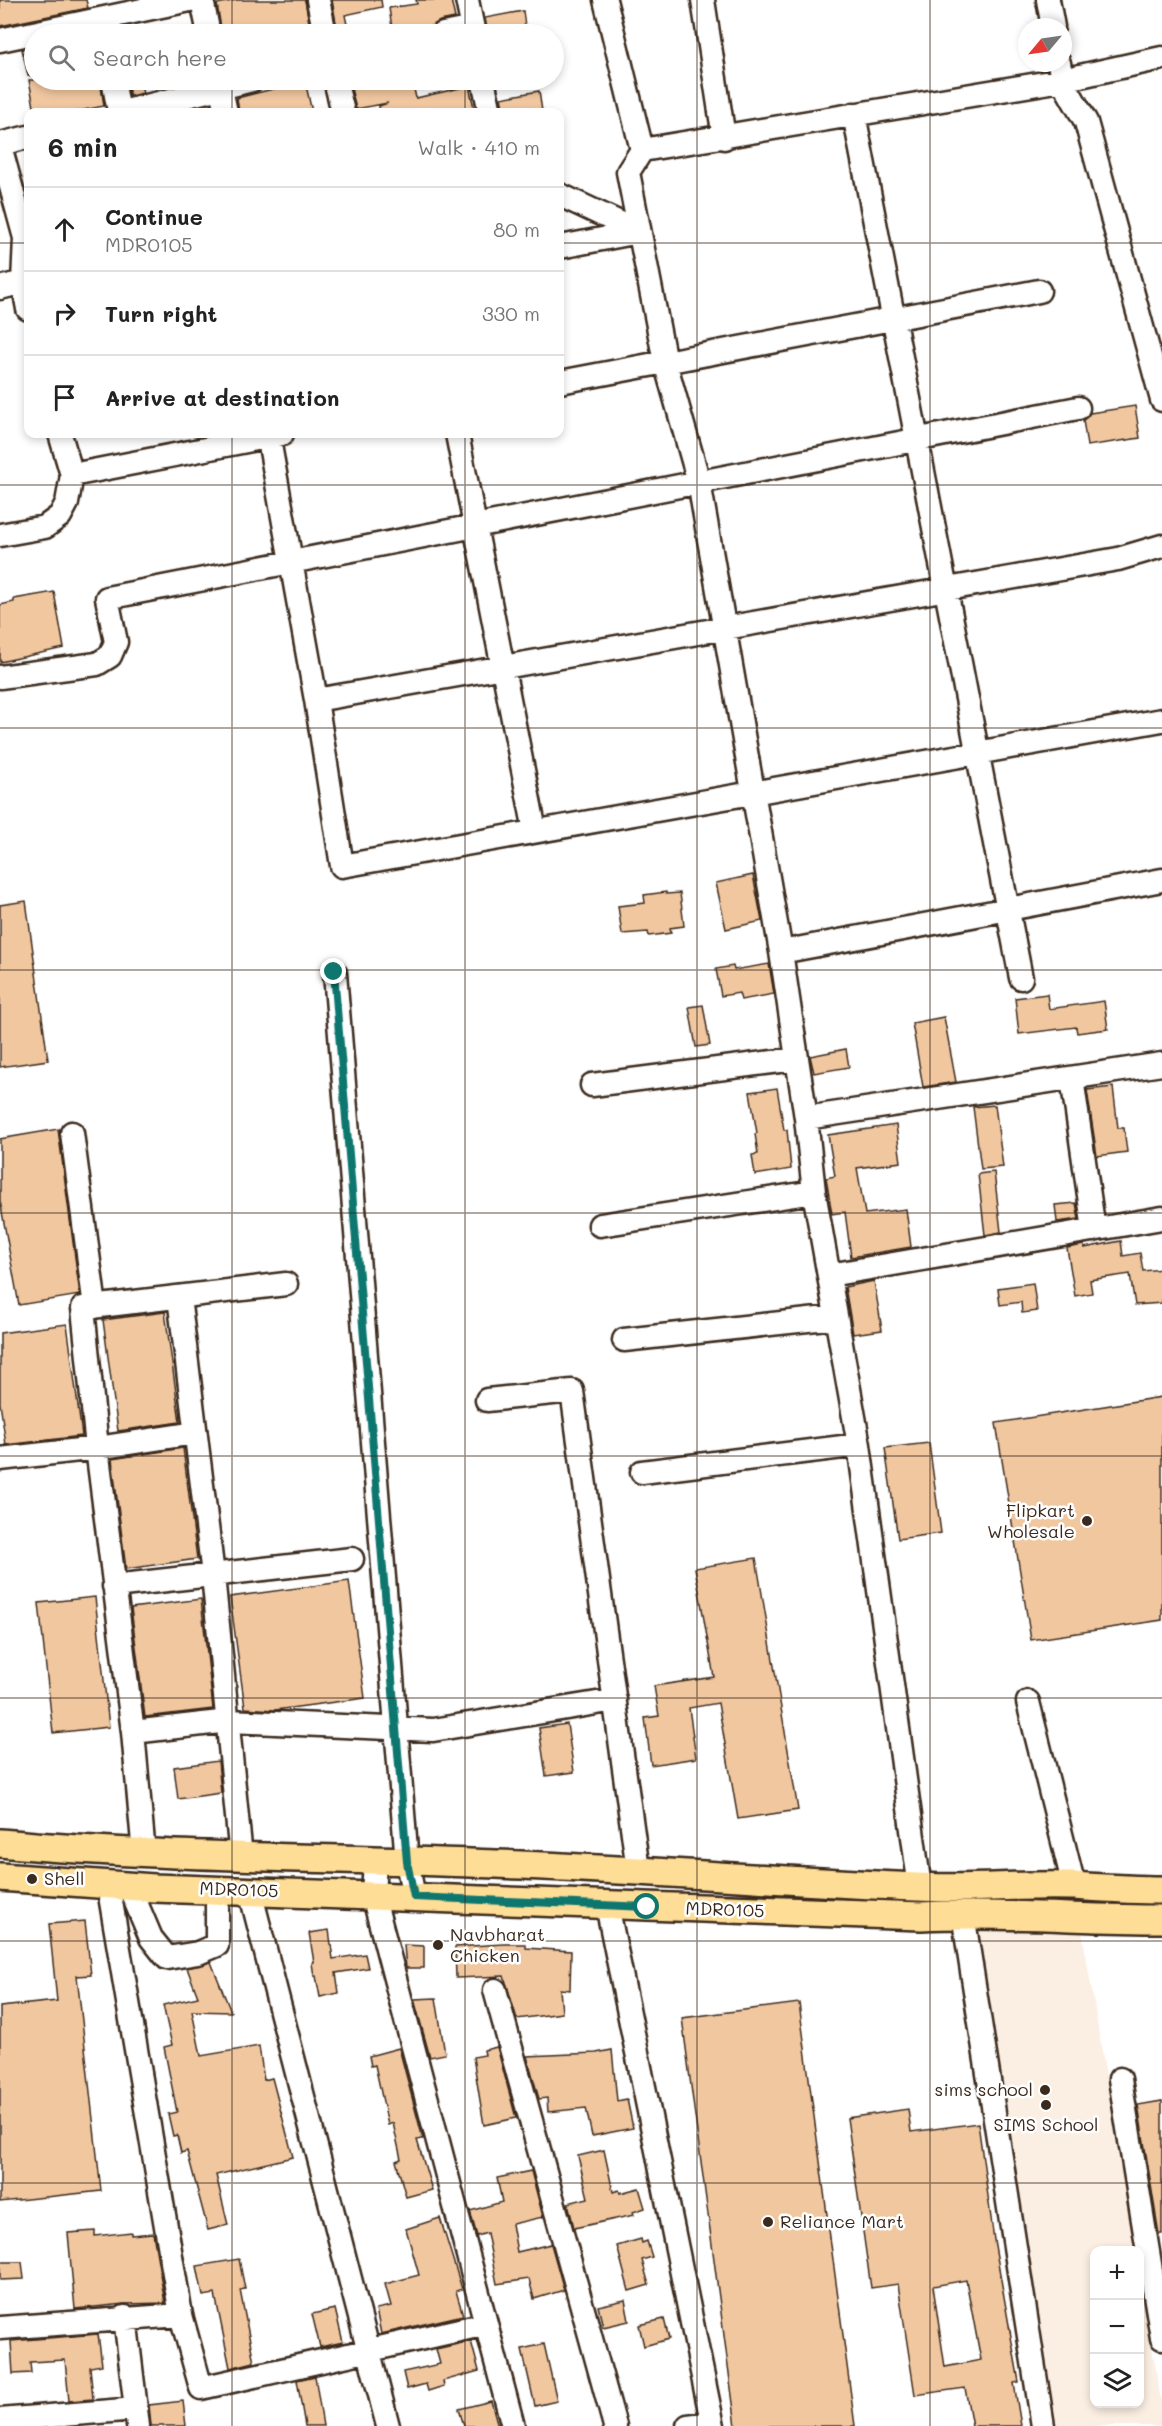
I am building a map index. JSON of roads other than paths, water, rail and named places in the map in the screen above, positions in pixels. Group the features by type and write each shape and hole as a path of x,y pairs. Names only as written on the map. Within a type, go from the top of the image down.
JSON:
{"main road":[{"name":"MDR0105","path":"0,1843 144,1854 638,1870 920,1887 1074,1886 1112,1890 1162,1890"},
{"name":"MDR0105","path":"0,1877 217,1890 607,1905 921,1916 963,1914 1078,1919 1162,1919"}],"street":[{"path":"73,24 190,0"},
{"path":"202,0 207,24"},
{"path":"318,0 323,24"},
{"path":"467,0 472,24"},
{"path":"605,0 642,150 628,172 665,362 699,482 781,952 806,1119 814,1192 859,1445 920,1887"},
{"path":"702,0 723,138"},
{"path":"1048,0 1051,18"},
{"path":"0,40 24,35"},
{"path":"1072,70 1162,58"},
{"path":"642,150 854,114 1056,72"},
{"path":"1061,72 1086,122 1162,400"},
{"path":"115,90 120,108"},
{"path":"135,108 196,90"},
{"path":"221,90 225,108"},
{"path":"338,90 342,108"},
{"path":"485,90 489,108"},
{"path":"854,114 1021,978"},
{"path":"24,138 0,145 24,228"},
{"path":"564,197 639,232"},
{"path":"564,247 639,232"},
{"path":"24,271 24,287"},
{"path":"0,288 23,282"},
{"path":"564,381 1039,291"},
{"path":"0,677 96,663 110,656 116,642 107,598 1078,408"},
{"path":"0,535 45,526 60,516 67,503 72,475 61,438"},
{"path":"72,475 258,438"},
{"path":"273,438 342,866 1162,720"},
{"path":"458,438 535,831"},
{"path":"316,700 1118,559 1162,546"},
{"path":"781,952 1162,880"},
{"path":"334,972 407,1862 414,1897"},
{"path":"592,1086 796,1059"},
{"path":"806,1119 1162,1064"},
{"path":"1072,1078 1094,1230"},
{"path":"72,1133 95,1307"},
{"path":"600,1225 814,1192"},
{"path":"829,1275 1162,1218"},
{"path":"144,1854 133,1732 97,1448 83,1308 286,1284"},
{"path":"179,1297 213,1575 241,1857"},
{"path":"624,1340 836,1317"},
{"path":"487,1400 572,1391 638,1870"},
{"path":"0,1459 97,1448 195,1433"},
{"path":"642,1472 859,1445"},
{"path":"114,1586 352,1559"},
{"path":"133,1732 229,1721 433,1730 615,1700"},
{"path":"1028,1702 1074,1886"},
{"path":"375,1861 373,1895 513,2426"},
{"path":"118,1885 181,2315 201,2388 486,2324"},
{"path":"118,1885 151,1938 167,1958 198,1953 217,1945 217,1890"},
{"path":"250,1891 388,2426"},
{"path":"607,1905 712,2424 688,2426"},
{"path":"963,1914 1043,2426"},
{"path":"495,1990 615,2426"},
{"path":"1120,2079 1162,2338"},
{"path":"0,2328 181,2315"},
{"path":"0,2420 26,2422 137,2417 125,2318"}],"place":[{"name":"Flipkart Wholesale","path":"1087,1521"},
{"name":"Shell","path":"32,1879"},
{"name":"Navbharat Chicken","path":"438,1945"},
{"name":"sims school","path":"1045,2090"},
{"name":"SIMS School","path":"1046,2105"},
{"name":"Reliance Mart","path":"768,2222"}]}
